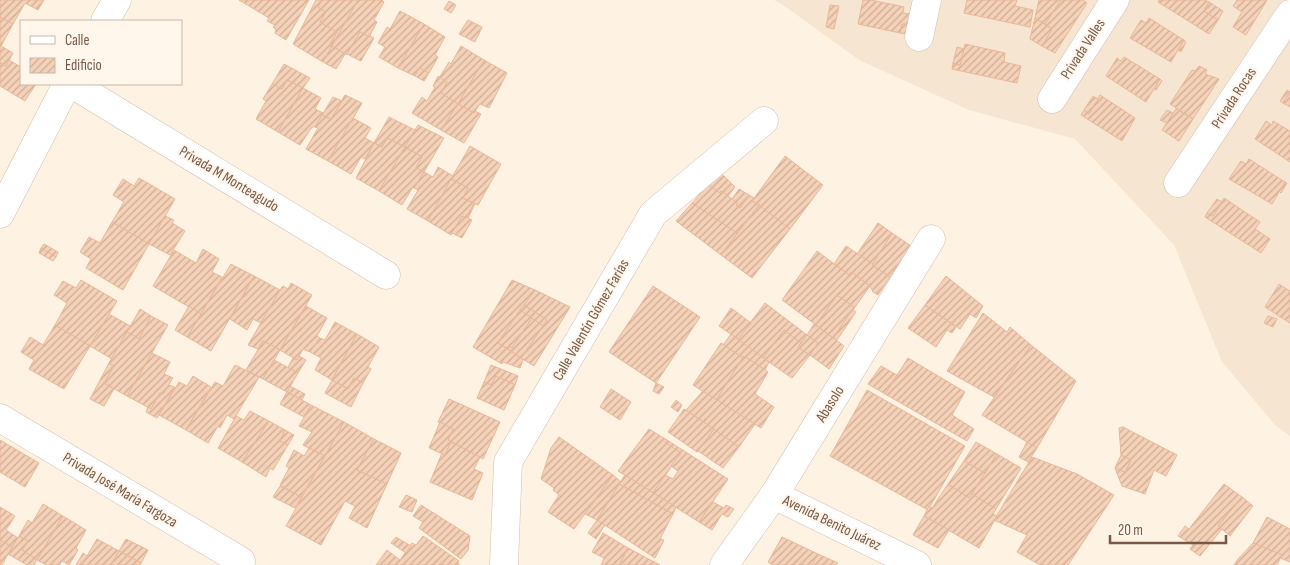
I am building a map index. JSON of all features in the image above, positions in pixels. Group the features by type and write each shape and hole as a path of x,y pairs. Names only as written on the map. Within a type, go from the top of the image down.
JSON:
{"street":[{"path":"105,20 117,0"},
{"path":"919,37 928,0"},
{"name":"Privada Valles","path":"1052,99 1115,0"},
{"name":"Privada Rocas","path":"1178,183 1290,14"},
{"path":"0,214 66,85"},
{"name":"Privada M Monteagudo","path":"74,85 386,275"},
{"name":"Calle Valentín Gómez Farías","path":"504,565 508,462 653,214 764,121"},
{"name":"Abasolo","path":"724,565 774,495 931,239"},
{"name":"Privada José María Fargoza","path":"0,418 241,561"},
{"name":"Avenida Benito Juárez","path":"774,495 917,565"}],"shaded area":[{"path":"774,0 1290,0 1290,436 1276,426 1222,362 1174,245 1075,139 969,110 859,60"}],"building":[{"path":"0,0 44,0 38,10 25,3 13,24 0,17"},
{"path":"239,0 309,0 286,40 275,33 276,29 273,27 275,25 267,21 269,18"},
{"path":"316,0 322,0 318,7 326,12 320,22 337,32 323,62 293,44"},
{"path":"322,0 358,0 332,46 329,46 337,32 320,22 326,12 318,7"},
{"path":"358,0 382,0 384,2 374,20 377,22 369,37 360,32 347,55 332,46"},
{"path":"863,0 904,7 903,13 910,14 908,25 902,24 900,33 858,24"},
{"path":"967,0 1017,0 1015,6 1033,10 1030,27 964,13"},
{"path":"1039,0 1061,0 1045,24 1035,18"},
{"path":"1061,0 1083,0 1087,3 1055,53 1042,46 1052,29 1045,24"},
{"path":"1159,0 1205,0 1209,2 1204,11 1218,20 1209,34 1158,2"},
{"path":"1237,0 1267,0 1246,35 1233,27 1242,12 1233,6"},
{"path":"449,1 456,5 451,13 444,9"},
{"path":"1209,2 1223,11 1218,20 1204,11"},
{"path":"830,5 839,6 834,29 826,27"},
{"path":"400,11 424,24 398,68 379,57 385,47 378,43 387,27 390,29"},
{"path":"0,17 13,24 1,46 13,53 6,66 0,63"},
{"path":"1035,18 1052,29 1042,46 1030,39"},
{"path":"1149,18 1184,40 1171,62 1130,38 1141,20 1146,23"},
{"path":"468,20 482,27 475,42 459,34"},
{"path":"424,24 445,37 435,55 438,57 429,73 419,68 415,76 398,68"},
{"path":"902,24 908,25 906,34 900,33"},
{"path":"360,32 374,38 361,61 347,54"},
{"path":"1184,40 1186,42 1181,52 1178,50"},
{"path":"965,44 1005,53 1004,62 1021,66 1017,83 952,69 953,63 960,65"},
{"path":"332,46 345,54 336,69 323,62"},
{"path":"461,46 484,60 458,104 441,93 447,82 439,78 449,62 451,64"},
{"path":"957,47 964,49 960,65 953,63"},
{"path":"1124,57 1160,79 1146,102 1106,76 1117,58 1121,61"},
{"path":"9,60 20,66 20,85 35,85 25,101 0,86 0,63 6,66"},
{"path":"484,60 507,73 489,108 480,104 474,113 458,104"},
{"path":"284,64 310,78 303,88 287,80 282,89 272,84"},
{"path":"1199,66 1207,70 1205,74 1219,79 1193,119 1170,104 1192,70 1195,71"},
{"path":"419,68 429,73 424,81 415,76"},
{"path":"438,76 447,82 441,93 458,104 441,130 412,113 422,97 427,101 435,87 433,86"},
{"path":"1160,79 1162,81 1156,90 1154,89"},
{"path":"287,80 303,88 278,132 256,119 266,101 263,99 272,84 282,89"},
{"path":"303,88 321,98 315,109 323,113 315,127 312,127 300,145 278,132"},
{"path":"1287,90 1290,92 1283,103 1280,101"},
{"path":"1290,92 1290,107 1283,103"},
{"path":"345,95 362,103 328,161 306,149 318,128 315,127 322,115 331,119"},
{"path":"1100,95 1135,118 1122,141 1081,115 1084,110 1089,114"},
{"path":"1093,96 1098,99 1089,114 1084,110"},
{"path":"333,97 342,101 331,119 322,115"},
{"path":"458,104 474,113 475,111 481,114 464,143 441,130"},
{"path":"1176,109 1193,119 1179,141 1162,130"},
{"path":"1167,110 1173,113 1167,123 1160,120"},
{"path":"389,117 415,130 405,147 387,138 382,147 374,143"},
{"path":"353,118 371,128 365,138 374,143 365,159 361,157 351,174 328,161"},
{"path":"1266,121 1272,125 1273,121 1290,131 1290,162 1255,139"},
{"path":"418,125 444,138 424,172 416,168 422,157 405,147"},
{"path":"387,138 405,147 379,191 356,178 374,143 382,147"},
{"path":"470,146 501,164 478,205 463,198 468,188 451,179"},
{"path":"405,147 422,157 416,168 424,172 402,205 379,191"},
{"path":"785,156 823,185 790,229 752,201"},
{"path":"1249,159 1285,182 1272,204 1229,179 1241,161 1246,164"},
{"path":"438,167 453,176 428,221 407,209 418,190 414,188 424,172 433,177"},
{"path":"720,172 735,187 728,196 708,185"},
{"path":"139,178 175,199 149,244 112,222 124,202 113,195 123,179 134,186"},
{"path":"451,179 468,188 463,198 474,204 466,218 462,216 451,235 428,221"},
{"path":"1285,182 1287,183 1281,193 1279,191"},
{"path":"708,185 720,193 721,191 738,203 736,205 740,208 749,195 754,198 752,201 759,205 737,233 692,203"},
{"path":"739,189 749,195 740,208 736,205 738,203 732,199"},
{"path":"1224,198 1260,222 1255,229 1270,239 1261,253 1205,217 1207,213 1213,216"},
{"path":"1217,199 1222,202 1213,216 1207,213"},
{"path":"692,203 737,233 721,255 676,221"},
{"path":"474,204 468,218 472,220 462,238 452,233 462,216 466,218"},
{"path":"759,205 790,229 752,278 721,255"},
{"path":"165,216 174,220 172,223 185,231 170,255 149,244"},
{"path":"112,222 149,244 123,290 86,268 91,259 80,252 89,237 100,243"},
{"path":"878,223 892,233 873,264 857,254"},
{"path":"892,233 911,246 890,277 872,265"},
{"path":"44,244 58,252 56,257 41,248"},
{"path":"846,246 890,277 878,295 873,292 870,286 851,272 849,275 834,264"},
{"path":"41,248 56,257 53,261 39,253"},
{"path":"203,249 219,259 212,272 222,277 201,314 153,286 174,250 196,263"},
{"path":"817,251 849,275 851,272 870,286 853,310 856,312 837,340 833,338 854,307 837,295 816,325 782,300"},
{"path":"231,264 254,276 211,351 187,337"},
{"path":"254,276 280,290 261,323 253,319 247,330 230,319"},
{"path":"946,276 983,306 976,318 970,314 960,329 925,305"},
{"path":"81,280 117,301 90,346 55,325 67,303 54,295 63,281 76,288"},
{"path":"512,280 535,290 498,343 523,360 520,368 503,362 502,364 473,347"},
{"path":"291,283 312,295 280,350 263,341 258,349 248,345 280,290 283,286 288,289"},
{"path":"1279,284 1290,291 1290,323 1265,307"},
{"path":"653,286 700,317 656,383 609,352"},
{"path":"535,290 570,307 534,366 521,358 547,320 524,305"},
{"path":"837,295 854,307 833,338 816,325"},
{"path":"765,303 807,335 801,343 784,330 763,358 738,339"},
{"path":"524,305 547,320 543,326 520,310"},
{"path":"925,305 956,327 952,333 947,330 936,347 908,328"},
{"path":"189,306 201,314 187,337 175,330"},
{"path":"306,306 327,318 317,336 320,338 310,352 303,349 297,360 280,350"},
{"path":"731,308 751,323 738,339 719,326"},
{"path":"140,309 151,316 139,339 127,332"},
{"path":"520,310 532,318 512,348 509,346 508,349 498,343"},
{"path":"983,313 1007,332 1010,327 1031,345 994,397 947,371"},
{"path":"109,314 130,326 112,359 90,346"},
{"path":"151,316 168,325 127,396 104,383 114,366 109,363 127,332 139,339"},
{"path":"1268,316 1277,319 1273,327 1264,323"},
{"path":"532,318 543,326 521,358 508,349 509,346 512,348"},
{"path":"335,322 357,334 332,380 315,370 321,358 310,352 320,338 325,340"},
{"path":"814,324 844,346 829,369 810,355 818,343 807,335"},
{"path":"55,325 90,346 64,389 29,369 34,360 21,352 30,337 43,345"},
{"path":"784,330 801,343 798,347 810,355 792,378 763,358"},
{"path":"357,334 379,347 368,367 371,369 363,383 354,378 348,389 332,380"},
{"path":"731,334 769,362 765,370 723,345"},
{"path":"807,335 818,343 810,355 798,347"},
{"path":"263,341 280,350 263,379 246,370"},
{"path":"721,343 743,358 716,400 693,385"},
{"path":"1031,345 1076,381 1037,448 982,415"},
{"path":"152,353 170,362 164,374 173,378 163,394 160,393 151,409 127,396"},
{"path":"299,356 306,360 298,373 288,367 293,358 297,360"},
{"path":"744,356 768,372 755,394 774,407 761,428 716,400"},
{"path":"908,358 965,392 952,415 974,429 967,441 885,394"},
{"path":"274,360 298,373 287,392 263,379"},
{"path":"109,363 114,366 104,383 114,389 104,406 90,399"},
{"path":"235,365 259,377 234,419 227,415 220,428 218,426 208,443 186,430 215,382 223,386"},
{"path":"491,365 518,376 515,385 496,376 491,385 484,382"},
{"path":"881,366 897,375 885,394 868,384"},
{"path":"193,376 211,387 186,430 159,415 179,382 187,386"},
{"path":"496,376 515,385 504,410 477,398 484,382 491,385"},
{"path":"354,378 363,383 351,407 325,393 332,380 348,389"},
{"path":"656,383 664,387 659,394 653,391"},
{"path":"169,385 175,387 157,418 146,412 148,407 151,409 160,393 163,394"},
{"path":"290,386 305,394 302,400 287,392"},
{"path":"611,389 631,402 620,420 600,407"},
{"path":"867,390 965,446 928,510 830,456"},
{"path":"703,391 755,424 739,447 686,410"},
{"path":"287,392 311,405 304,417 280,404"},
{"path":"449,399 500,422 483,459 448,440 453,429 438,422"},
{"path":"676,400 682,405 678,412 671,407"},
{"path":"311,405 344,422 325,456 303,445 312,432 299,426"},
{"path":"684,409 714,429 697,452 668,432"},
{"path":"250,411 269,421 242,462 218,448 236,416 244,420"},
{"path":"269,421 285,430 280,441 288,445 273,470 270,468 266,477 242,462"},
{"path":"344,422 374,439 357,470 387,484 367,528 349,518 355,506 345,501 321,545 286,526"},
{"path":"440,422 453,429 448,440 451,442 445,455 429,448"},
{"path":"1123,427 1177,455 1166,476 1154,470 1145,494 1122,486 1115,468 1125,472 1131,460 1121,455 1119,428"},
{"path":"649,429 667,440 665,442 681,453 653,493 618,471"},
{"path":"714,429 739,447 723,468 698,451"},
{"path":"285,430 294,435 288,445 280,441"},
{"path":"559,437 613,475 574,529 548,512 559,495 553,490 554,488 541,479 551,448"},
{"path":"374,439 401,453 387,484 357,470"},
{"path":"0,440 39,463 25,487 0,472"},
{"path":"667,440 728,479 699,522 653,493 665,475 673,479 678,471 671,466 681,453 665,442"},
{"path":"451,442 480,457 474,469 483,473 472,500 430,482 442,453 445,455"},
{"path":"976,442 997,454 985,473 964,461"},
{"path":"1027,442 1037,448 1028,462 1019,457"},
{"path":"309,448 325,456 301,497 280,485 289,468 286,466 294,450 304,456"},
{"path":"997,454 1021,468 996,509 972,494"},
{"path":"1121,455 1131,460 1125,472 1115,468"},
{"path":"1032,457 1077,474 1114,495 1068,565 1040,565 1017,552 1027,535 994,520"},
{"path":"964,461 985,473 969,498 948,484"},
{"path":"613,475 621,482 597,520 585,514"},
{"path":"625,475 676,507 673,514 619,484"},
{"path":"619,484 673,514 660,539 664,540 655,558 597,520"},
{"path":"948,484 969,498 972,494 996,509 993,514 997,516 979,548 924,516 929,506 932,508"},
{"path":"1224,484 1242,497 1218,526 1222,529 1200,556 1190,549 1193,545 1178,536 1185,526 1189,529"},
{"path":"280,486 301,497 295,508 273,497"},
{"path":"406,495 417,500 412,512 399,507"},
{"path":"1242,497 1253,506 1230,536 1218,526"},
{"path":"713,502 724,508 726,505 734,509 728,517 722,514 712,530 699,522"},
{"path":"43,504 63,516 37,560 22,550 28,541 19,536 28,520 32,523"},
{"path":"421,505 470,536 468,550 461,559 419,528 423,522 413,516"},
{"path":"0,507 15,516 6,530 18,538 12,547 0,540"},
{"path":"63,516 86,530 76,548 78,550 69,565 62,561 59,565 46,565 37,560"},
{"path":"924,516 949,530 938,548 913,535"},
{"path":"1267,517 1290,529 1290,562 1280,558 1282,555 1253,543"},
{"path":"597,520 605,525 596,539 588,533"},
{"path":"603,533 628,548 619,565 601,565 604,558 592,552"},
{"path":"19,536 28,541 22,550 37,560 34,565 27,565 8,554"},
{"path":"423,536 459,561 460,565 376,565 387,550 400,560 412,543 416,545"},
{"path":"396,537 411,546 406,553 391,543"},
{"path":"782,537 818,554 812,565 773,565 768,562"},
{"path":"97,539 119,551 111,565 76,565 83,553 87,556"},
{"path":"126,539 148,550 141,563 119,551"},
{"path":"0,540 12,547 2,565 0,565"},
{"path":"1253,543 1282,555 1277,565 1234,565"},
{"path":"628,548 660,565 619,565"},
{"path":"119,551 141,563 140,565 111,565"},
{"path":"818,554 838,563 836,565 812,565"}]}
